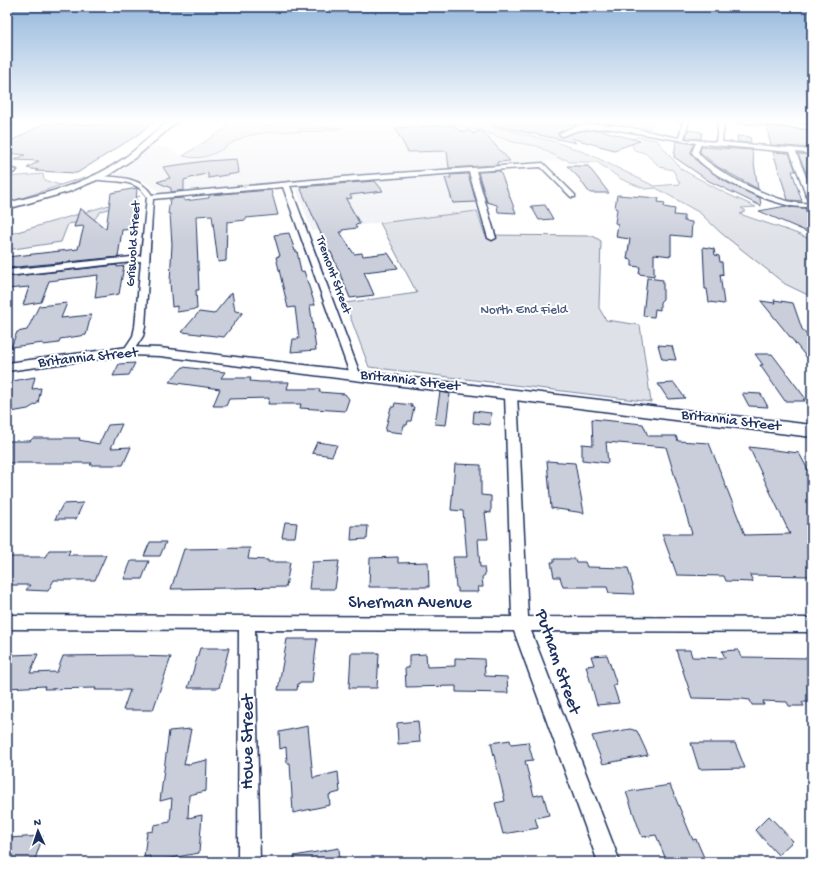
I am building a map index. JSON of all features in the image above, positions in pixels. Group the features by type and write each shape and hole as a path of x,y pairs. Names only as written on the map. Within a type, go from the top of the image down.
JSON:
{"main road":[{"path":"7,206 49,195 96,178 126,161"},
{"name":"Britannia Street","path":"7,367 128,351 186,354 812,430"}],"street":[{"path":"700,161 723,176 789,203 803,206 812,202 796,161"},
{"path":"150,197 354,178 543,165 573,196"},
{"path":"7,175 14,170"},
{"path":"472,170 492,238"},
{"name":"Griswold Street","path":"96,178 139,184 148,192 150,197 140,327 138,336 128,351"},
{"name":"Tremont Street","path":"286,185 355,374"},
{"path":"7,273 146,258"},
{"name":"Putnam Street","path":"511,394 517,598 520,624 608,862"},
{"name":"Sherman Avenue","path":"7,622 812,625"},
{"name":"Howe Street","path":"247,623 249,862"}],"shaded area":[{"path":"133,161 559,161 468,166 477,211 312,231 293,181 162,193 142,180 116,175"}],"green space":[{"path":"568,161 602,161 654,186 680,184 673,170 660,167 653,161 674,161 681,169 725,193 756,207 741,208 746,211 740,214 812,240 812,297 785,284 721,233 700,213 656,188 645,189 621,179 597,162 569,162"},
{"path":"43,174 44,180 60,185 85,177 7,203 7,177"},
{"path":"140,196 100,212 94,220 68,224 61,242 7,250 7,235"},
{"name":"North End Field","path":"477,211 485,235 593,236 601,241 599,308 606,320 640,325 651,402 369,367 345,303 417,293 380,223"}],"building":[{"path":"28,161 97,161 77,173 36,171 38,170 27,168 39,161"},
{"path":"206,161 237,161 239,173 208,178 208,173 184,180 184,190 171,192 171,188 157,182 170,178 163,167"},
{"path":"448,161 510,161 497,162 498,165 449,168"},
{"path":"679,161 697,161 728,183 760,198 761,206 709,181"},
{"path":"710,161 754,161 758,189 718,167"},
{"path":"776,161 792,161 796,171 792,171 802,201 788,200"},
{"path":"801,161 812,161 812,173 806,172"},
{"path":"567,166 588,166 609,193 591,193"},
{"path":"500,171 516,213 498,212 497,205 487,202 478,172"},
{"path":"468,174 476,202 453,203 445,178 451,178 450,175"},
{"path":"375,181 383,191 350,195 352,198 346,199 360,224 355,225 357,228 342,230 343,232 340,232 354,254 362,253 363,256 388,253 398,268 364,272 374,295 350,298 331,252 329,252 300,187"},
{"path":"137,188 134,229 122,230 118,257 7,268 7,257 78,249 84,226 74,227 80,208 106,229 111,193"},
{"path":"271,190 278,215 246,218 246,220 227,222 226,261 218,262 212,215 196,216 199,290 196,290 197,309 177,312 177,306 172,307 170,282 172,244 170,214 168,214 170,199 184,198 184,201 209,198 209,195"},
{"path":"617,195 659,198 658,202 665,203 664,207 675,209 674,215 684,216 684,221 692,222 691,237 671,235 671,256 654,254 654,276 639,274 640,267 632,266 632,260 627,259 630,239 616,237 618,224 615,223 617,209 615,208"},
{"path":"545,205 553,219 539,220 531,206"},
{"path":"786,206 791,208 805,208 808,217 812,216 812,234 759,211"},
{"path":"289,233 295,251 297,251 301,272 304,271 315,305 310,305 316,350 291,352 293,339 299,339 295,307 288,308 276,257 280,256 274,235"},
{"path":"703,247 714,249 715,255 719,256 720,262 722,262 723,275 720,274 724,304 709,302 707,289 705,289"},
{"path":"117,265 117,267 124,266 119,294 95,298 98,275 49,281 41,302 23,305 29,287 7,289 7,277"},
{"path":"647,278 663,280 663,299 660,302 660,310 655,309 654,317 643,316"},
{"path":"232,292 235,311 243,312 224,337 182,332 199,312 214,314"},
{"path":"774,300 793,303 802,329 812,342 812,364 761,301 775,303"},
{"path":"67,303 61,318 91,315 86,335 60,339 59,343 43,345 43,343 11,347 17,332 27,330 39,306"},
{"path":"658,345 672,346 676,360 662,359"},
{"path":"755,354 772,354 806,399 803,399 805,401 785,401 760,365 763,365"},
{"path":"135,363 129,375 113,376 119,364"},
{"path":"183,367 225,372 221,378 251,378 250,381 289,382 287,389 320,389 319,392 345,394 349,399 345,411 300,408 301,404 268,404 269,398 229,399 226,406 213,406 220,389 169,382"},
{"path":"35,377 32,389 41,388 38,403 28,409 11,412 12,407 7,408 7,382"},
{"path":"674,383 685,398 668,399 658,384"},
{"path":"440,392 450,394 446,425 435,424"},
{"path":"742,393 761,394 768,407 749,406"},
{"path":"395,403 412,405 411,407 414,407 411,421 408,421 407,425 404,425 402,433 385,431 391,407 394,407"},
{"path":"474,411 491,413 490,425 473,423"},
{"path":"592,419 643,424 648,436 676,436 678,441 709,443 745,535 790,534 749,447 799,453 812,477 812,576 750,575 753,582 726,581 724,576 677,575 662,534 692,534 666,447 606,442 608,463 582,460 582,444 593,445"},
{"path":"122,424 111,448 131,447 123,465 90,465 92,463 7,463 7,441 30,441 33,438 80,438 79,440 99,444 108,425"},
{"path":"317,442 337,445 332,456 312,453"},
{"path":"547,461 575,463 584,513 551,508"},
{"path":"455,464 481,465 481,495 491,496 491,513 485,512 488,539 478,539 480,567 484,567 485,575 482,577 483,587 478,587 479,592 458,592 458,588 456,587 453,557 467,557 463,511 451,510"},
{"path":"83,503 76,519 55,519 63,504"},
{"path":"285,522 297,523 295,537 282,537"},
{"path":"352,526 368,526 367,539 351,540"},
{"path":"150,542 166,542 160,556 144,556"},
{"path":"250,548 248,559 268,560 268,562 290,562 286,587 171,589 184,549"},
{"path":"49,550 70,550 68,555 106,555 95,580 54,580 48,591 26,590 30,585 7,585 7,557 45,557"},
{"path":"398,557 398,563 428,562 429,587 369,587 370,558"},
{"path":"554,559 575,559 576,562 585,562 587,567 628,568 634,594 609,593 607,587 563,587 560,577 554,577 551,562 554,562"},
{"path":"131,561 149,561 142,579 124,579"},
{"path":"339,561 335,589 309,589 312,562"},
{"path":"287,639 317,639 312,683 298,683 297,690 278,690"},
{"path":"200,648 229,648 219,688 188,688"},
{"path":"676,650 690,650 692,657 725,658 722,651 738,650 741,657 812,658 812,702 802,702 804,706 789,706 787,702 763,701 764,705 752,705 750,700 742,699 692,698"},
{"path":"351,653 379,653 377,688 349,688"},
{"path":"38,654 30,673 57,672 63,656 133,655 171,657 153,710 123,710 130,690 95,690 96,688 44,689 45,686 7,688 7,666 12,655"},
{"path":"426,654 427,667 455,666 455,658 484,659 485,676 507,677 508,693 456,692 456,686 406,687 405,668 409,668 409,655"},
{"path":"607,655 617,685 613,685 619,703 597,705 586,666 594,665 591,656"},
{"path":"418,721 420,742 398,744 397,723"},
{"path":"308,726 313,778 338,772 340,792 329,795 330,805 293,813 290,763 287,763 286,747 280,749 279,732"},
{"path":"191,729 184,765 207,760 206,791 189,795 188,818 202,815 199,853 150,862 150,856 144,857 147,832 153,831 154,825 170,822 172,798 160,801 169,731"},
{"path":"630,729 637,731 648,755 603,764 592,736"},
{"path":"510,740 511,744 528,742 533,760 525,761 534,796 543,794 549,815 535,818 538,828 503,834 495,803 505,801 491,743"},
{"path":"691,743 735,743 745,768 699,769"},
{"path":"670,785 693,840 696,839 706,862 667,862 656,835 642,837 626,792"},
{"path":"769,816 793,841 778,855 755,830"},
{"path":"43,836 34,862 7,862 7,838"},
{"path":"339,848 340,862 295,862 294,856"}]}
